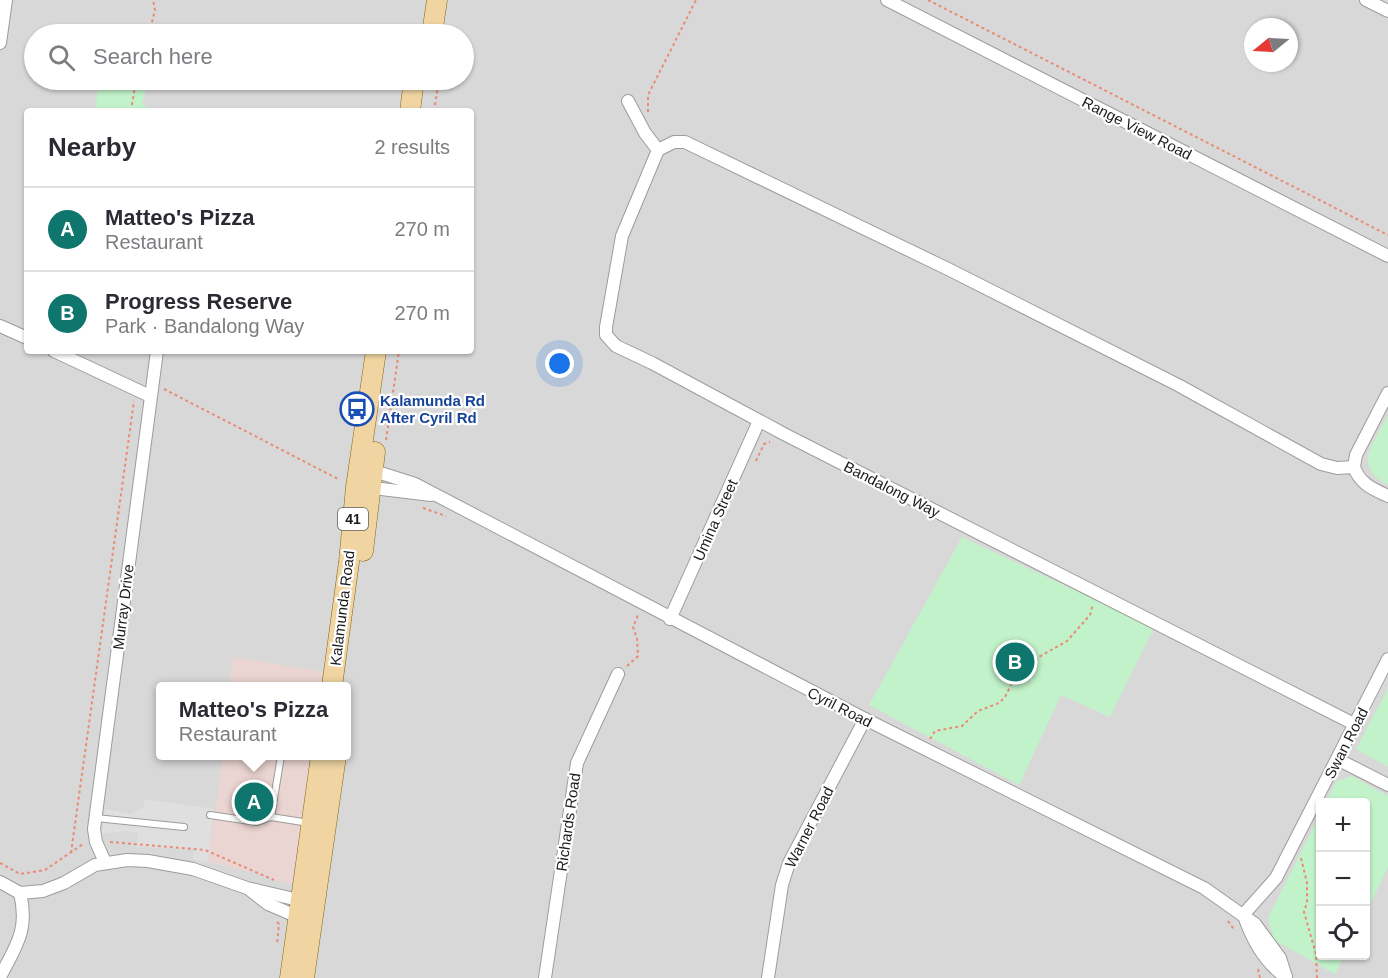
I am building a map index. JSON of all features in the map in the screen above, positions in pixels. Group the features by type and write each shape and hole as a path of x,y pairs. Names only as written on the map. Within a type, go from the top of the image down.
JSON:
{"main road":[{"path":"421,24 424,0"},
{"path":"433,24 437,0"},
{"path":"410,108 413,90"},
{"path":"422,108 425,90"},
{"name":"Kalamunda Road","path":"345,682 362,479 376,354"},
{"name":"Kalamunda Road","path":"333,682 362,479 387,354"},
{"path":"290,978 320,760"},
{"path":"304,978 300,914 335,760"}],"street":[{"path":"0,43 6,0"},
{"name":"Range View Road","path":"886,0 1388,256"},
{"path":"1366,0 1388,11"},
{"path":"628,101 645,133 658,150 674,142 685,142 948,269 1167,380 1321,464 1337,468 1354,467"},
{"name":"Bandalong Way","path":"658,150 622,236 606,334 616,346 652,363 759,422 1356,724"},
{"path":"0,326 24,337"},
{"path":"60,354 150,396"},
{"name":"Murray Drive","path":"105,862 96,842 95,818 157,354"},
{"path":"1388,393 1356,455 1354,467 1358,477 1366,485 1388,496"},
{"name":"Umina Street","path":"670,619 759,422"},
{"name":"Cyril Road","path":"362,479 415,484 923,749 1204,888 1255,924 1280,958 1287,978"},
{"name":"Cyril Road","path":"362,479 438,496"},
{"name":"Swan Road","path":"1244,915 1276,878 1388,659"},
{"name":"Richards Road","path":"545,978 577,763 618,674"},
{"name":"Warner Road","path":"768,978 782,885 789,863 865,719"},
{"path":"1337,759 1388,784"},
{"path":"0,882 20,893 43,891 54,888 85,869 105,862 127,860 161,862 193,869 247,888 268,904 300,914"},
{"path":"0,977 24,927 20,893"}],"lane":[{"path":"271,817 280,760"},
{"path":"210,815 257,822 271,817 312,824"},
{"path":"95,818 184,827"}],"path":[{"path":"152,24 155,10 153,0"},
{"path":"645,133 648,124 648,95 696,0"},
{"path":"928,0 1388,235"},
{"path":"131,108 134,90"},
{"path":"434,108 437,90"},
{"path":"385,449 399,354"},
{"path":"153,383 362,479"},
{"path":"71,853 134,399"},
{"path":"923,749 935,731 962,726 978,711 999,703 1005,697 1015,677 1039,657 1067,641 1090,615 1092,605 1099,595"},
{"path":"618,674 638,656 637,638 633,627 642,604"},
{"path":"0,863 20,874 45,870 83,844"},
{"path":"1292,848 1300,855 1307,883 1307,902 1304,912 1316,954 1317,978"},
{"path":"272,918 300,914"}],"shaded area":[{"path":"0,0 1388,0 1388,978 0,978"},
{"path":"233,657 323,672 322,682 230,682"},
{"path":"222,760 312,760 296,886 256,873 208,862"},
{"path":"145,799 214,809 208,862 193,860 194,849 136,847 138,833 126,831 101,834 105,809 131,814 144,806"}],"green space":[{"path":"98,90 146,90 142,104 149,108 95,108"},
{"path":"1388,415 1388,485 1370,470 1368,462 1372,444"},
{"path":"962,537 1154,628 1110,717 1061,695 1019,785 869,705"},
{"path":"1388,688 1388,767 1356,749"},
{"path":"1352,776 1388,796 1388,867 1370,905 1370,798 1328,798 1337,781"},
{"path":"1316,822 1316,960 1342,960 1335,974 1274,940 1268,918"}],"place":[{"name":"Kalamunda Rd After Cyril Rd","path":"357,409"},
{"name":"Progress Reserve","path":"1015,662"},
{"name":"Matteo's Pizza","path":"254,802"}]}
